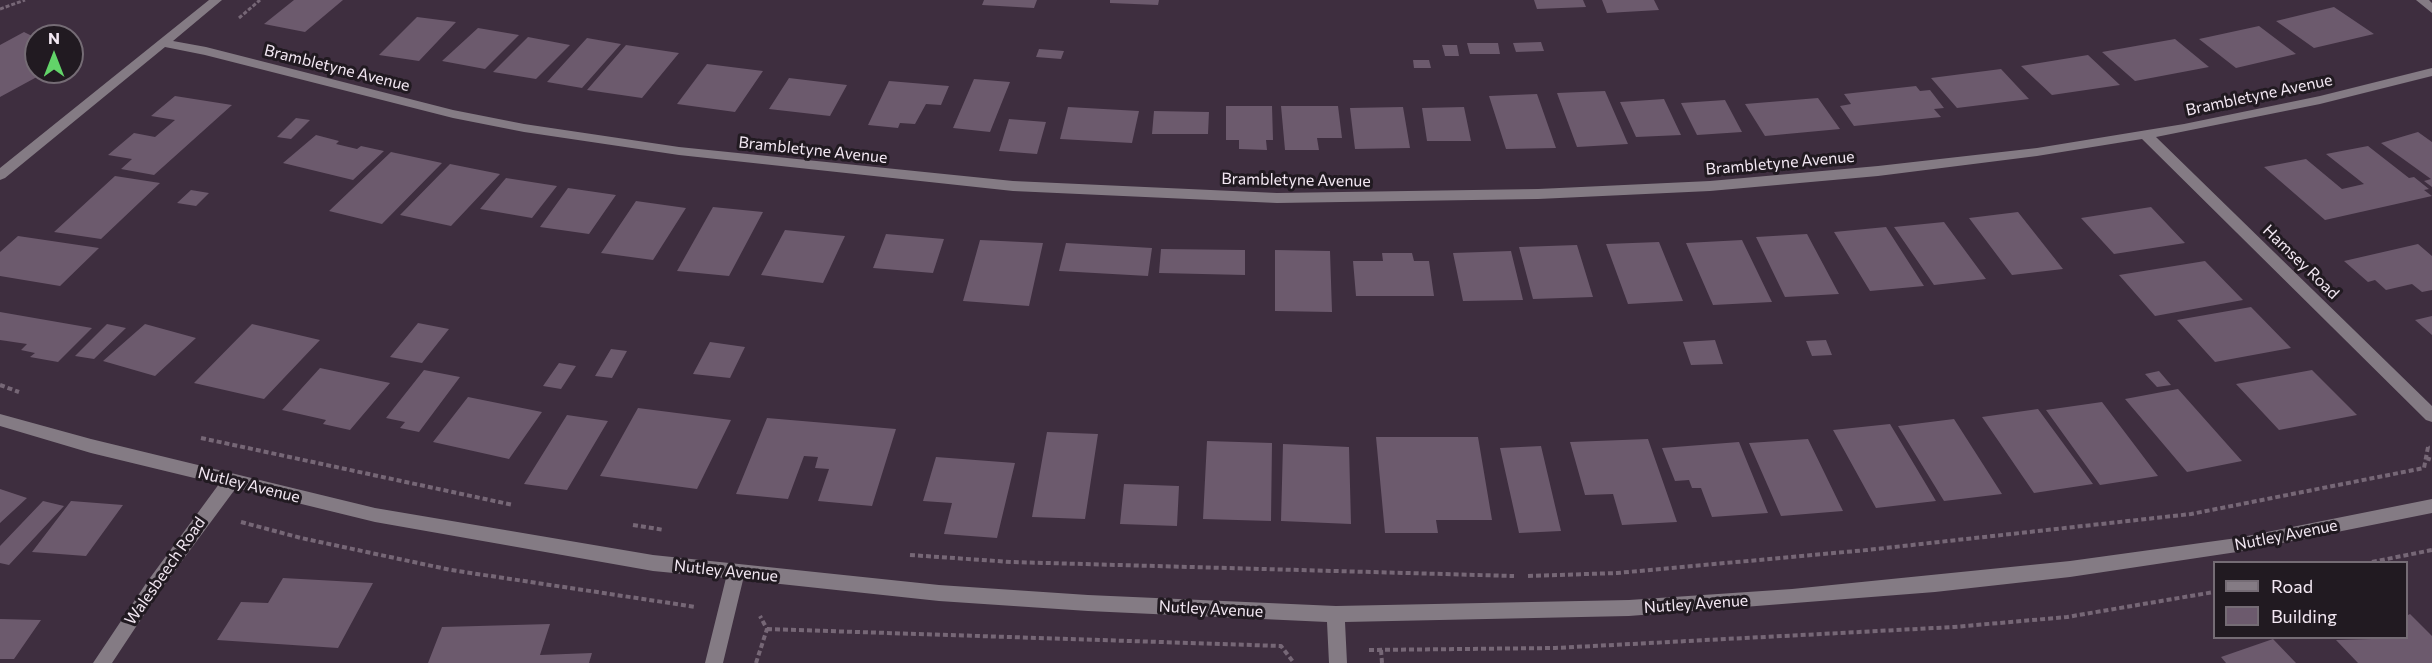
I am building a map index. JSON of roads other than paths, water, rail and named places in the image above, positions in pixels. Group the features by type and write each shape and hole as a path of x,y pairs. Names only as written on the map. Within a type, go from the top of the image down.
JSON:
{"street":[{"path":"0,175 216,0"},
{"path":"2422,0 2432,9"},
{"name":"Brambletyne Avenue","path":"164,43 206,51 382,98 557,133 843,170 1013,186 1179,194 1377,198 1538,194 1710,186 1947,164 2146,135 2309,102 2432,72"},
{"name":"Hamsey Road","path":"2146,135 2432,416"},
{"name":"Nutley Avenue","path":"0,420 91,446 375,515 477,535 653,563 1003,598 1336,614 1629,608 1782,598 1935,584 2070,569 2228,547 2432,506"},
{"name":"Walesbeech Road","path":"102,663 153,586 216,499 232,481"},
{"path":"714,663 730,591 737,573"},
{"path":"1336,614 1337,656"}]}
